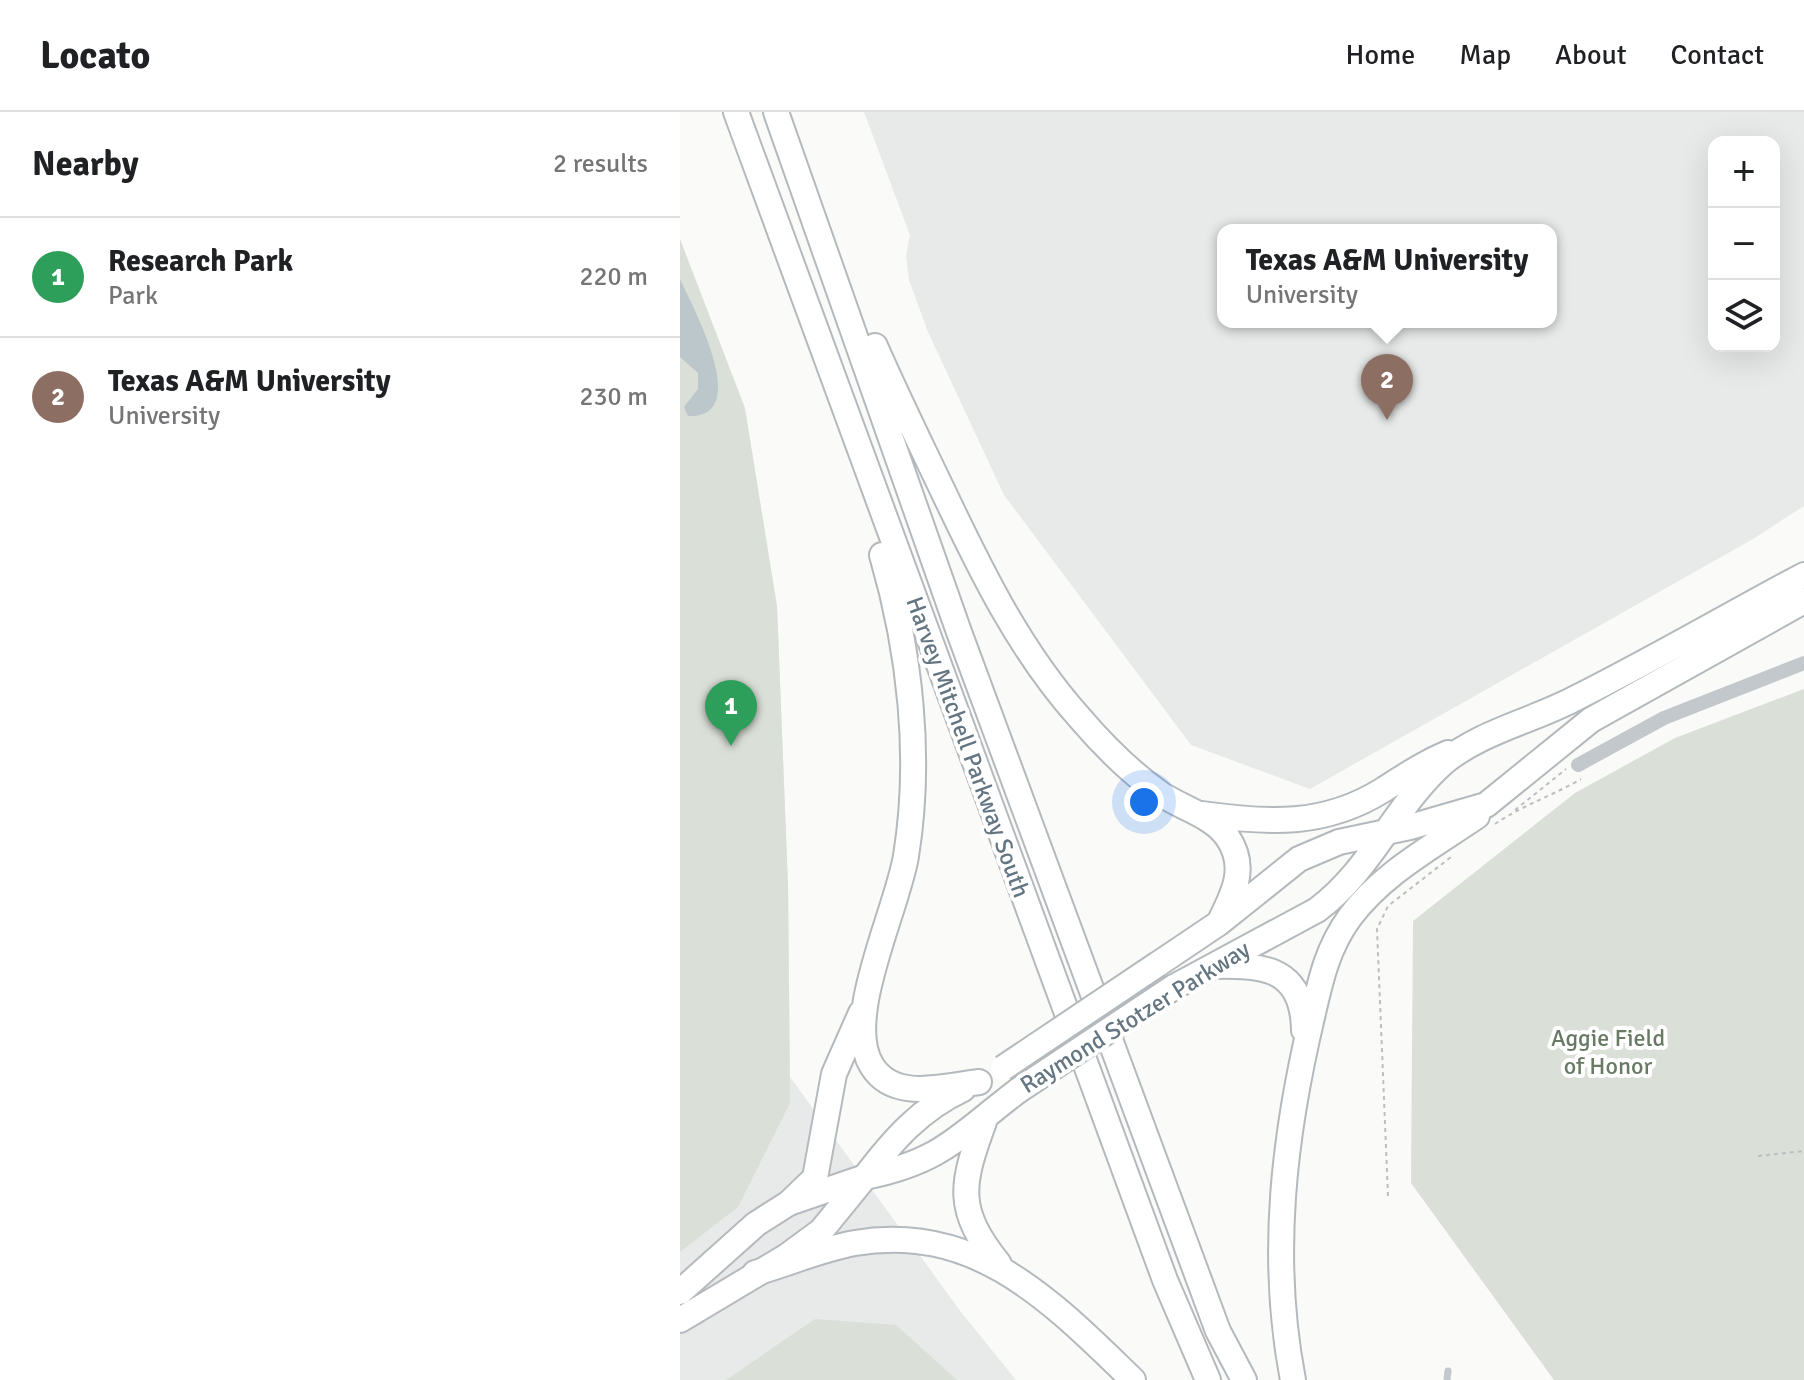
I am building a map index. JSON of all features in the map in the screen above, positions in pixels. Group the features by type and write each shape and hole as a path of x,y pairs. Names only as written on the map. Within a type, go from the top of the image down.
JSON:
{"main road":[{"name":"Harvey Mitchell Parkway South","path":"736,112 822,354 1165,1280 1208,1380"},
{"name":"Harvey Mitchell Parkway South","path":"776,112 1061,914 1218,1331 1244,1380"},
{"path":"810,204 982,572 1014,628 1047,677 1107,748 1160,793 1199,814 1229,839 1238,866 1234,893 1219,923"},
{"path":"822,354 886,570 900,628 909,700 911,782 906,856 862,1011 862,1040 866,1055 881,1078 915,1089 979,1082"},
{"name":"Raymond Stotzer Parkway","path":"680,1292 756,1224 789,1203 933,1156 1019,1090 1174,987 1317,910 1364,867 1387,832 1444,763 1478,740 1573,700 1804,575"},
{"name":"Raymond Stotzer Parkway","path":"680,1320 787,1256 821,1231 908,1124 930,1107 1003,1068 1158,964 1219,923 1299,859 1339,842 1490,815 1591,720 1804,601"},
{"path":"1654,685 1678,681 1804,614"},
{"path":"1199,814 1261,822 1288,822 1333,814 1381,791 1417,766 1478,740"},
{"path":"1293,1380 1281,1303 1279,1247 1286,1155 1304,1044 1327,956 1348,920 1381,883 1477,816 1490,815"},
{"path":"1210,966 1256,966 1282,976 1298,994 1302,1006 1304,1044"},
{"path":"789,1203 815,1178 834,1074 853,1025 862,1011"},
{"path":"986,1118 967,1168 964,1194 969,1220 1000,1266"},
{"path":"755,1273 834,1248 888,1241 927,1242 1000,1266 1052,1305 1133,1380"}],"street":[{"path":"1582,771 1664,718 1804,663"}],"path":[{"path":"1514,811 1563,770 1582,771"},
{"path":"1490,815 1514,811 1556,794 1582,771"},
{"path":"1388,1196 1377,929 1388,906 1461,849"},
{"path":"1758,1156 1804,1151"}],"shaded area":[{"path":"864,112 1804,112 1804,506 1753,539 1310,789 1191,745 1004,495 928,332 909,280 906,256 910,235"},
{"path":"680,239 777,606 788,886 790,1077 961,1312 1016,1380 680,1380"},
{"path":"680,279 705,334 718,381 717,399 707,412 688,416 684,407 698,389 698,373 680,357"}],"green space":[{"path":"680,239 745,408 777,606 788,886 790,1103 738,1207 680,1252"},
{"name":"Aggie Field of Honor","path":"1804,689 1804,1380 1554,1380 1411,1183 1413,921 1575,793 1675,738"},
{"path":"815,1319 896,1325 957,1380 726,1380"}],"place":[{"name":"Texas A&M University","path":"1387,420"},
{"name":"Research Park","path":"731,746"}]}
